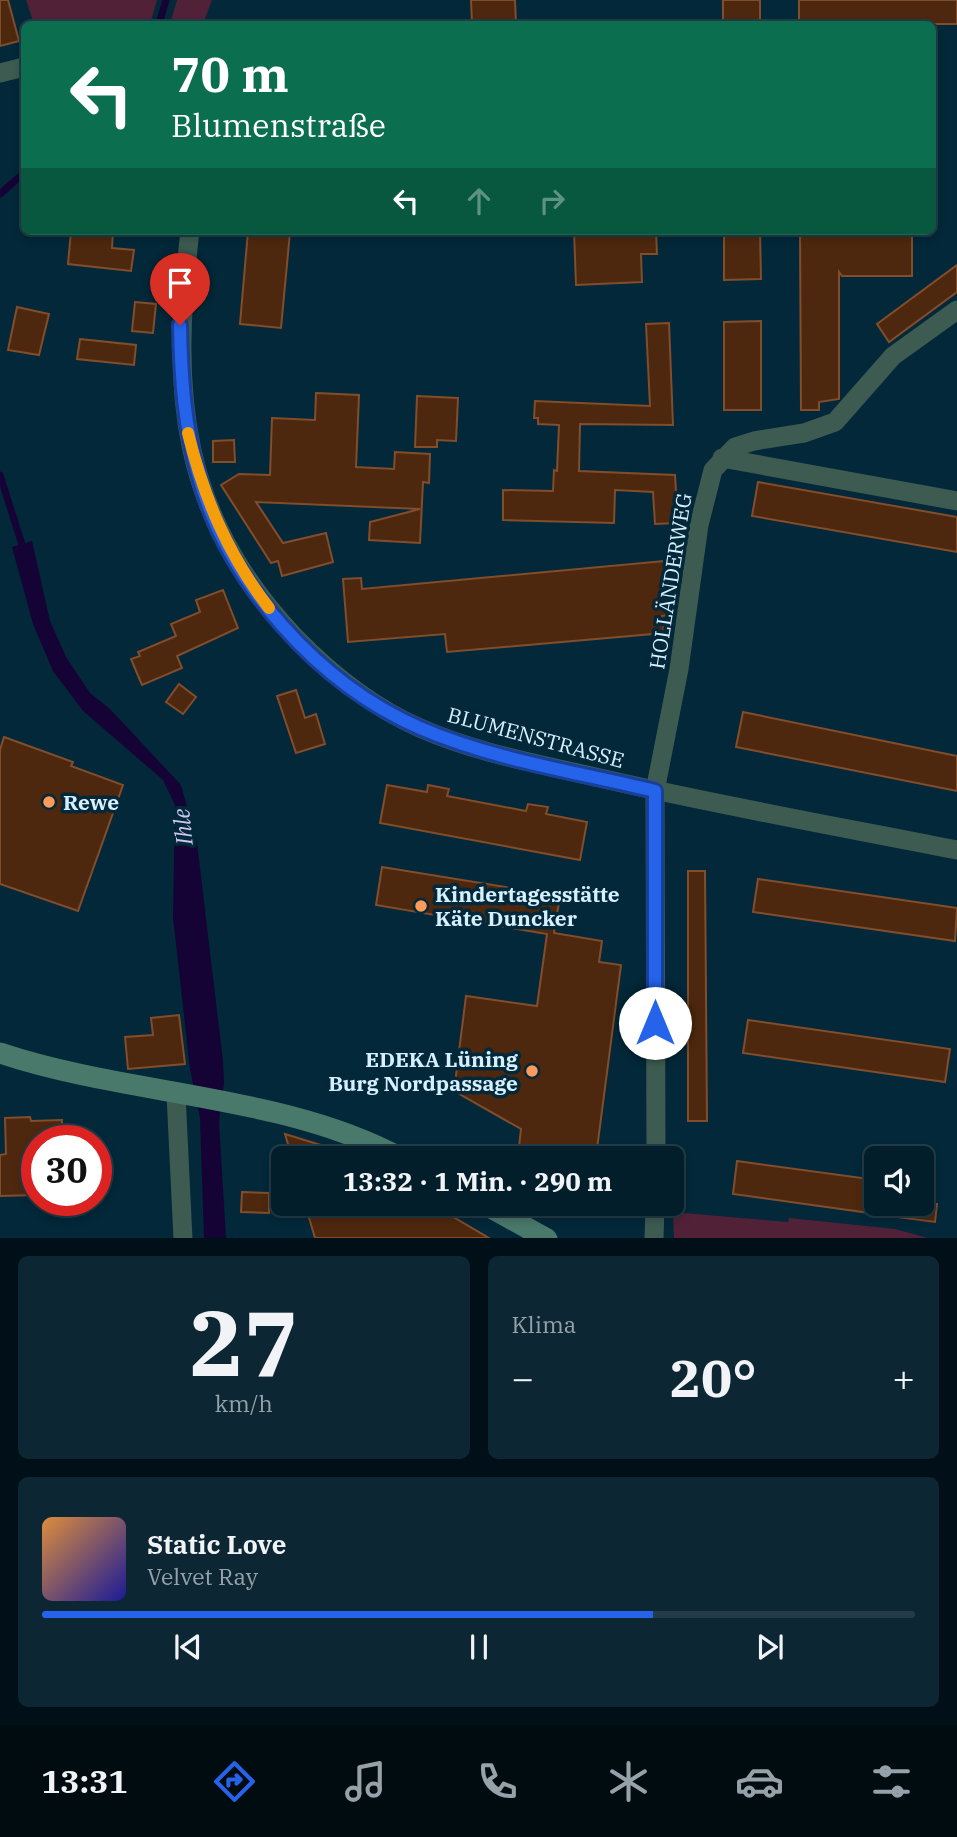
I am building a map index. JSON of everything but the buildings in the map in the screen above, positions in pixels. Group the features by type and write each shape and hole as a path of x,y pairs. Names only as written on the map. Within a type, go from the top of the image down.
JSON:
{"street":[{"path":"0,73 21,68"},
{"name":"BLUMENSTRASSE","path":"190,235 180,325 180,366 188,433 199,479 225,540 247,579 275,615 344,682 381,708 419,728 461,744 655,791 957,850"},
{"path":"722,458 735,447 754,441 804,433 835,422 893,356 957,310"},
{"path":"722,458 957,501"},
{"name":"HOLLÄNDERWEG","path":"655,791 679,669 699,525 713,470 722,458"},
{"path":"655,791 656,1146"},
{"path":"0,1053 68,1073 228,1104 351,1134 376,1146"},
{"path":"181,1095 183,1238"},
{"path":"506,1216 547,1238"},
{"path":"654,1238 655,1216"}],"shaded area":[{"path":"26,0 157,0 151,21 33,21"},
{"path":"177,0 212,0 204,21 171,21"},
{"path":"684,1213 788,1222 789,1218 895,1229 928,1238 674,1238 673,1216 684,1216"}],"water":[{"path":"32,541 50,621 66,657 90,693 111,710 181,785 197,843 223,1061 224,1083 219,1122 226,1238 204,1238 200,1118 190,1069 173,917 175,805 163,780 83,711 53,671 33,624 12,547"}],"waterway":[{"name":"Ihle","path":"160,21 166,0"},
{"name":"Ihle","path":"0,194 21,176"},
{"name":"Ihle","path":"0,475 24,551"}],"slow traffic":[{"path":"188,433 199,479 225,540 247,579 269,608"}],"place":[{"name":"Rewe","path":"49,802"},
{"name":"Kindertagesstätte Käte Duncker","path":"421,906"},
{"name":"EDEKA Lüning Burg Nordpassage","path":"532,1071"}],"route":[{"path":"180,325 180,366 188,433 204,493 225,540 247,579 275,615 308,650 344,682 381,708 419,728 461,744 655,791 655,1023"}]}
